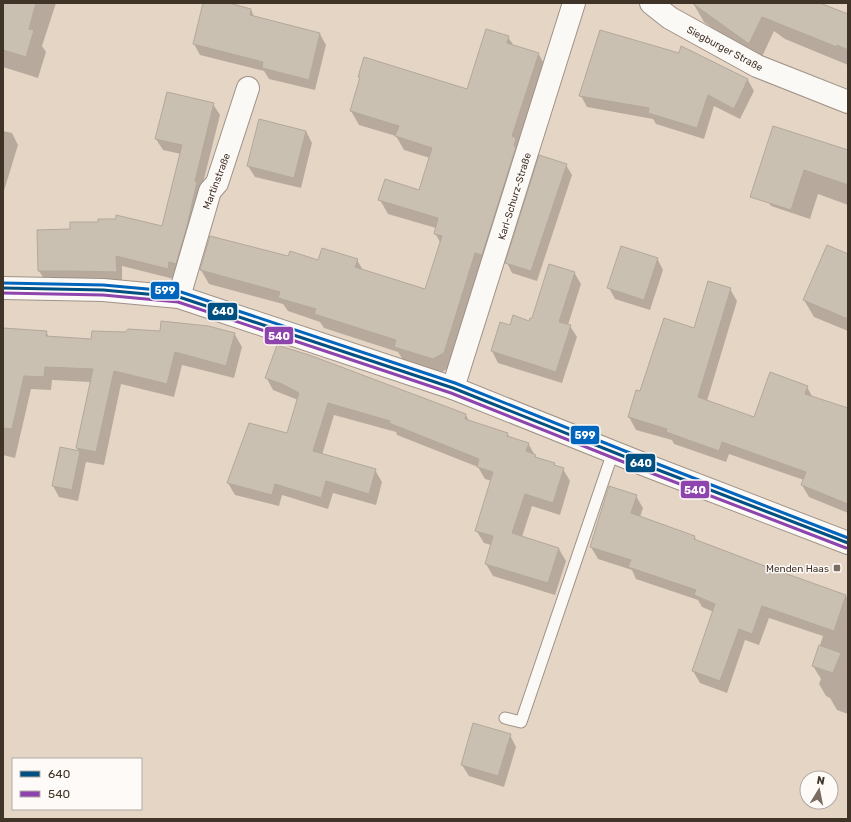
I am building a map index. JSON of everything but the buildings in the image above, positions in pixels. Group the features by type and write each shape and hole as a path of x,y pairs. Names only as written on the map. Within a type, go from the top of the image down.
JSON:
{"street":[{"name":"Karl-Schurz-Straße","path":"454,388 574,3"},
{"name":"Siegburger Straße","path":"651,3 670,18 757,66 848,102"},
{"name":"Martinstraße","path":"178,297 210,191 217,184 248,88"},
{"path":"3,288 103,290 178,297 454,388 613,452 848,543"}],"lane":[{"path":"505,718 521,722 613,452"}],"transit line":[{"name":"599","path":"3,283 103,285 181,292 455,383 848,538"},
{"name":"640","path":"3,288 103,290 179,297 453,388 648,466 848,543"},
{"name":"540","path":"3,293 103,295 178,302 451,393 646,471 846,548"}],"place":[{"name":"Menden Haas","path":"837,568"}]}
